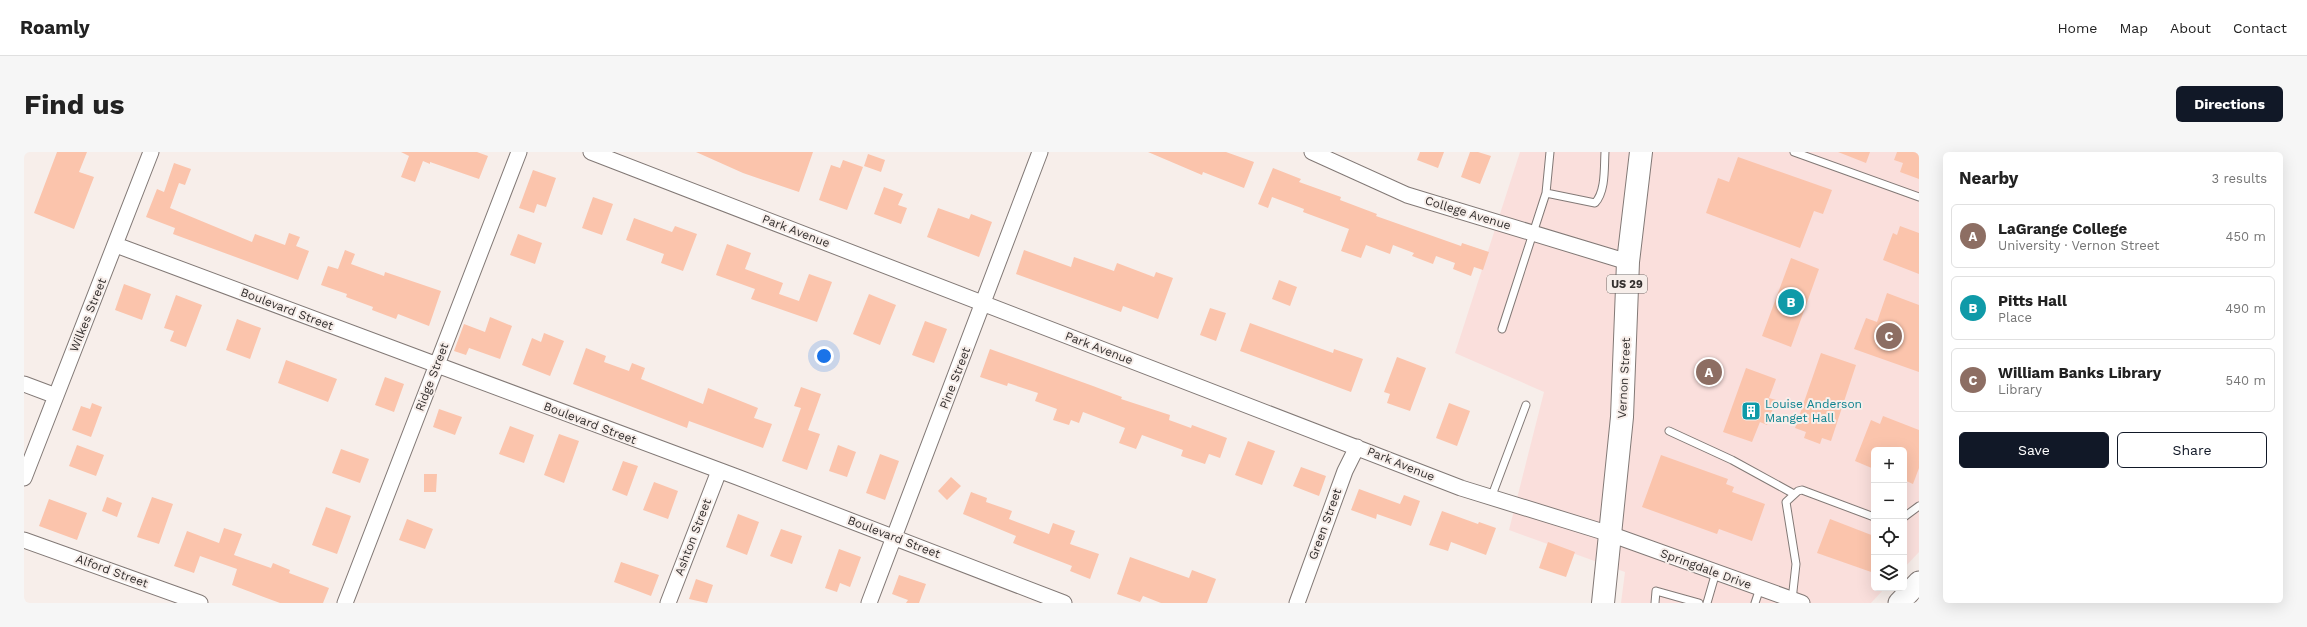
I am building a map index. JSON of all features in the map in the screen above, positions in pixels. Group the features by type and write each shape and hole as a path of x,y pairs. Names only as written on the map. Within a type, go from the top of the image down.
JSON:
{"main road":[{"name":"Vernon Street","path":"1603,603 1622,417 1628,262 1641,152"},
{"path":"1899,603 1919,582"}],"street":[{"name":"Wilkes Street","path":"24,478 151,152"},
{"name":"Ridge Street","path":"345,603 519,152"},
{"name":"Park Avenue","path":"591,152 1491,498 1610,534"},
{"name":"Pine Street","path":"869,603 984,304 1040,152"},
{"name":"College Avenue","path":"1312,152 1407,195 1628,262"},
{"name":"Boulevard Street","path":"116,245 894,537 1064,603"},
{"path":"24,384 56,396"},
{"name":"Green Street","path":"1297,603 1344,471 1357,447"},
{"name":"Ashton Street","path":"668,603 719,471"},
{"name":"Springdale Drive","path":"1610,534 1798,602"},
{"name":"Alford Street","path":"24,540 200,603"}],"lane":[{"path":"1502,329 1534,234 1546,193 1550,152"},
{"path":"1546,193 1595,203 1599,198 1602,187 1605,152"},
{"path":"1794,152 1919,197"},
{"path":"1491,498 1526,405"},
{"path":"1669,431 1732,460 1794,494"},
{"path":"1798,602 1796,564 1786,502 1794,494 1802,490 1871,516"},
{"path":"1907,516 1919,506"},
{"path":"1707,603 1716,572"},
{"path":"1755,603 1760,588"},
{"path":"1655,603 1656,591 1699,603"}],"shaded area":[{"path":"1520,152 1919,152 1919,552 1907,565 1907,447 1871,447 1871,591 1882,591 1871,603 1621,603 1625,572 1509,530 1544,392 1455,353"}],"building":[{"path":"57,152 87,152 79,172 94,177 74,229 34,213"},
{"path":"401,152 477,152 488,156 479,179 423,161 415,182 401,177 409,156"},
{"path":"696,152 813,152 799,192 743,173"},
{"path":"1148,152 1226,152 1254,162 1244,188 1203,172 1202,175"},
{"path":"1420,152 1444,152 1438,168 1417,160"},
{"path":"1470,152 1478,152 1491,156 1480,184 1461,177"},
{"path":"1838,152 1870,152 1866,163"},
{"path":"1897,152 1919,152 1919,179 1900,172 1903,163 1894,160"},
{"path":"868,154 885,160 881,172 864,166"},
{"path":"1738,157 1832,190 1823,214 1814,211 1800,248 1706,213 1718,178 1729,182"},
{"path":"843,160 863,167 847,210 819,200 831,165 840,168"},
{"path":"174,163 191,169 185,185 179,183 170,208 252,242 255,234 285,245 289,233 300,237 296,246 309,251 298,280 173,234 175,228 146,217 157,189 164,192"},
{"path":"1273,168 1301,179 1299,182 1341,197 1340,200 1377,214 1376,216 1461,246 1462,243 1489,252 1483,270 1474,267 1471,276 1453,269 1455,263 1436,256 1433,264 1412,256 1414,253 1393,245 1390,254 1366,245 1361,258 1341,251 1349,229 1303,212 1304,209 1272,197 1268,208 1258,204"},
{"path":"533,170 556,178 546,207 537,204 534,213 519,208"},
{"path":"884,187 903,194 898,205 907,208 901,224 874,214"},
{"path":"593,197 613,204 602,235 582,228"},
{"path":"938,208 969,219 971,214 992,222 979,257 927,237"},
{"path":"634,218 672,232 675,226 697,234 683,271 661,263 664,254 626,240"},
{"path":"1900,226 1919,233 1919,274 1883,260 1893,233 1897,235"},
{"path":"518,234 542,243 535,264 510,255"},
{"path":"727,244 751,253 745,269 783,283 779,294 799,301 809,274 832,282 817,322 751,299 755,289 716,275"},
{"path":"345,250 355,254 351,264 384,276 385,272 441,291 429,326 398,314 396,319 372,310 373,307 346,297 347,294 321,285 328,266 338,269"},
{"path":"1024,250 1071,267 1074,257 1114,271 1117,263 1154,277 1156,272 1173,278 1158,319 1123,306 1121,312 1016,274"},
{"path":"1791,258 1819,269 1791,347 1762,336"},
{"path":"1279,280 1297,287 1290,306 1272,299"},
{"path":"124,284 151,294 142,320 115,310"},
{"path":"1887,293 1919,305 1919,372 1854,349 1866,318 1877,322"},
{"path":"869,294 896,305 880,345 853,334"},
{"path":"176,295 202,305 186,347 170,341 174,331 164,328"},
{"path":"1210,308 1226,313 1216,341 1200,335"},
{"path":"490,317 512,326 500,359 469,348 466,355 454,351 464,324 485,332"},
{"path":"237,319 261,328 250,359 226,350"},
{"path":"925,321 947,329 934,363 912,355"},
{"path":"1250,323 1333,353 1334,349 1363,359 1351,392 1240,351"},
{"path":"544,333 564,341 550,376 522,365 532,338 541,342"},
{"path":"586,348 606,356 604,362 629,371 632,363 645,368 641,379 703,404 708,388 758,408 754,418 772,424 763,448 689,421 687,428 573,384"},
{"path":"990,349 1122,397 1121,399 1170,415 1169,420 1191,428 1192,425 1227,438 1220,458 1209,454 1205,464 1181,456 1183,450 1142,435 1136,449 1119,443 1125,428 1083,412 1079,423 1071,420 1069,425 1053,420 1057,409 1035,401 1038,393 1008,383 1007,386 980,377"},
{"path":"1821,353 1856,365 1831,441 1822,438 1820,444 1804,438 1806,432 1795,428"},
{"path":"1397,357 1426,368 1410,411 1387,403 1390,394 1384,392"},
{"path":"286,360 337,379 328,402 278,383"},
{"name":"Louise Anderson Manget Hall","path":"1746,368 1776,379 1769,398 1776,400 1767,425 1760,422 1752,442 1723,432"},
{"path":"385,377 404,384 394,412 375,405"},
{"path":"801,387 821,394 808,430 820,434 807,470 782,461 801,408 794,406"},
{"path":"92,403 102,407 91,437 72,430 81,406 90,409"},
{"path":"1449,403 1470,411 1457,446 1436,438"},
{"path":"439,409 462,417 455,435 433,427"},
{"path":"1883,416 1919,430 1919,468 1913,484 1907,481 1907,447 1871,447 1871,468 1855,461 1871,420 1880,424"},
{"path":"510,426 534,435 524,463 499,454"},
{"path":"559,434 579,441 564,483 544,475"},
{"path":"1248,441 1275,451 1262,485 1235,475"},
{"path":"77,445 104,455 96,476 69,466"},
{"path":"838,445 856,452 847,477 829,471"},
{"path":"341,449 369,459 360,483 332,473"},
{"path":"880,454 899,461 885,500 866,493"},
{"path":"1661,455 1728,479 1726,484 1734,487 1732,492 1765,504 1752,541 1719,529 1717,534 1642,507"},
{"path":"623,461 638,466 627,496 612,490"},
{"path":"1301,467 1326,476 1319,496 1293,486"},
{"path":"424,474 437,474 436,492 424,492"},
{"path":"951,477 961,486 947,500 938,491"},
{"path":"654,482 678,491 668,519 643,510"},
{"path":"1359,489 1400,504 1404,495 1420,501 1411,526 1377,514 1376,519 1351,510"},
{"path":"971,492 987,498 986,502 1012,511 1009,519 1049,534 1053,523 1075,531 1070,544 1099,554 1090,579 1070,571 1072,566 1013,543 1016,536 963,514"},
{"path":"107,497 122,503 117,517 102,511"},
{"path":"152,497 173,504 159,544 137,537"},
{"path":"49,499 87,513 77,540 39,526"},
{"path":"326,507 351,516 337,554 312,545"},
{"path":"1442,511 1478,524 1479,522 1496,528 1486,555 1451,542 1448,551 1429,545"},
{"path":"738,514 759,522 747,555 726,547"},
{"path":"407,519 433,529 425,549 399,540"},
{"path":"1830,519 1871,535 1871,572 1817,553"},
{"path":"224,528 242,534 234,555 271,568 273,563 290,570 289,573 329,588 323,603 280,603 232,585 237,569 200,556 194,573 174,566 187,531 219,543"},
{"path":"781,529 802,536 792,564 770,556"},
{"path":"1548,542 1575,552 1566,577 1539,568"},
{"path":"839,549 861,557 850,587 840,583 837,592 825,588"},
{"path":"1130,557 1189,578 1192,570 1216,579 1207,603 1161,603 1143,596 1140,602 1117,594"},
{"path":"621,562 659,575 651,596 614,582"},
{"path":"899,575 926,584 919,603 906,603 908,600 892,594"},
{"path":"696,579 713,585 707,603 689,599"}],"place":[{"name":"Pitts Hall","path":"1791,302"},
{"name":"William Banks Library","path":"1889,336"},
{"name":"LaGrange College","path":"1709,372"},
{"name":"Louise Anderson Manget Hall","path":"1751,411"}]}
